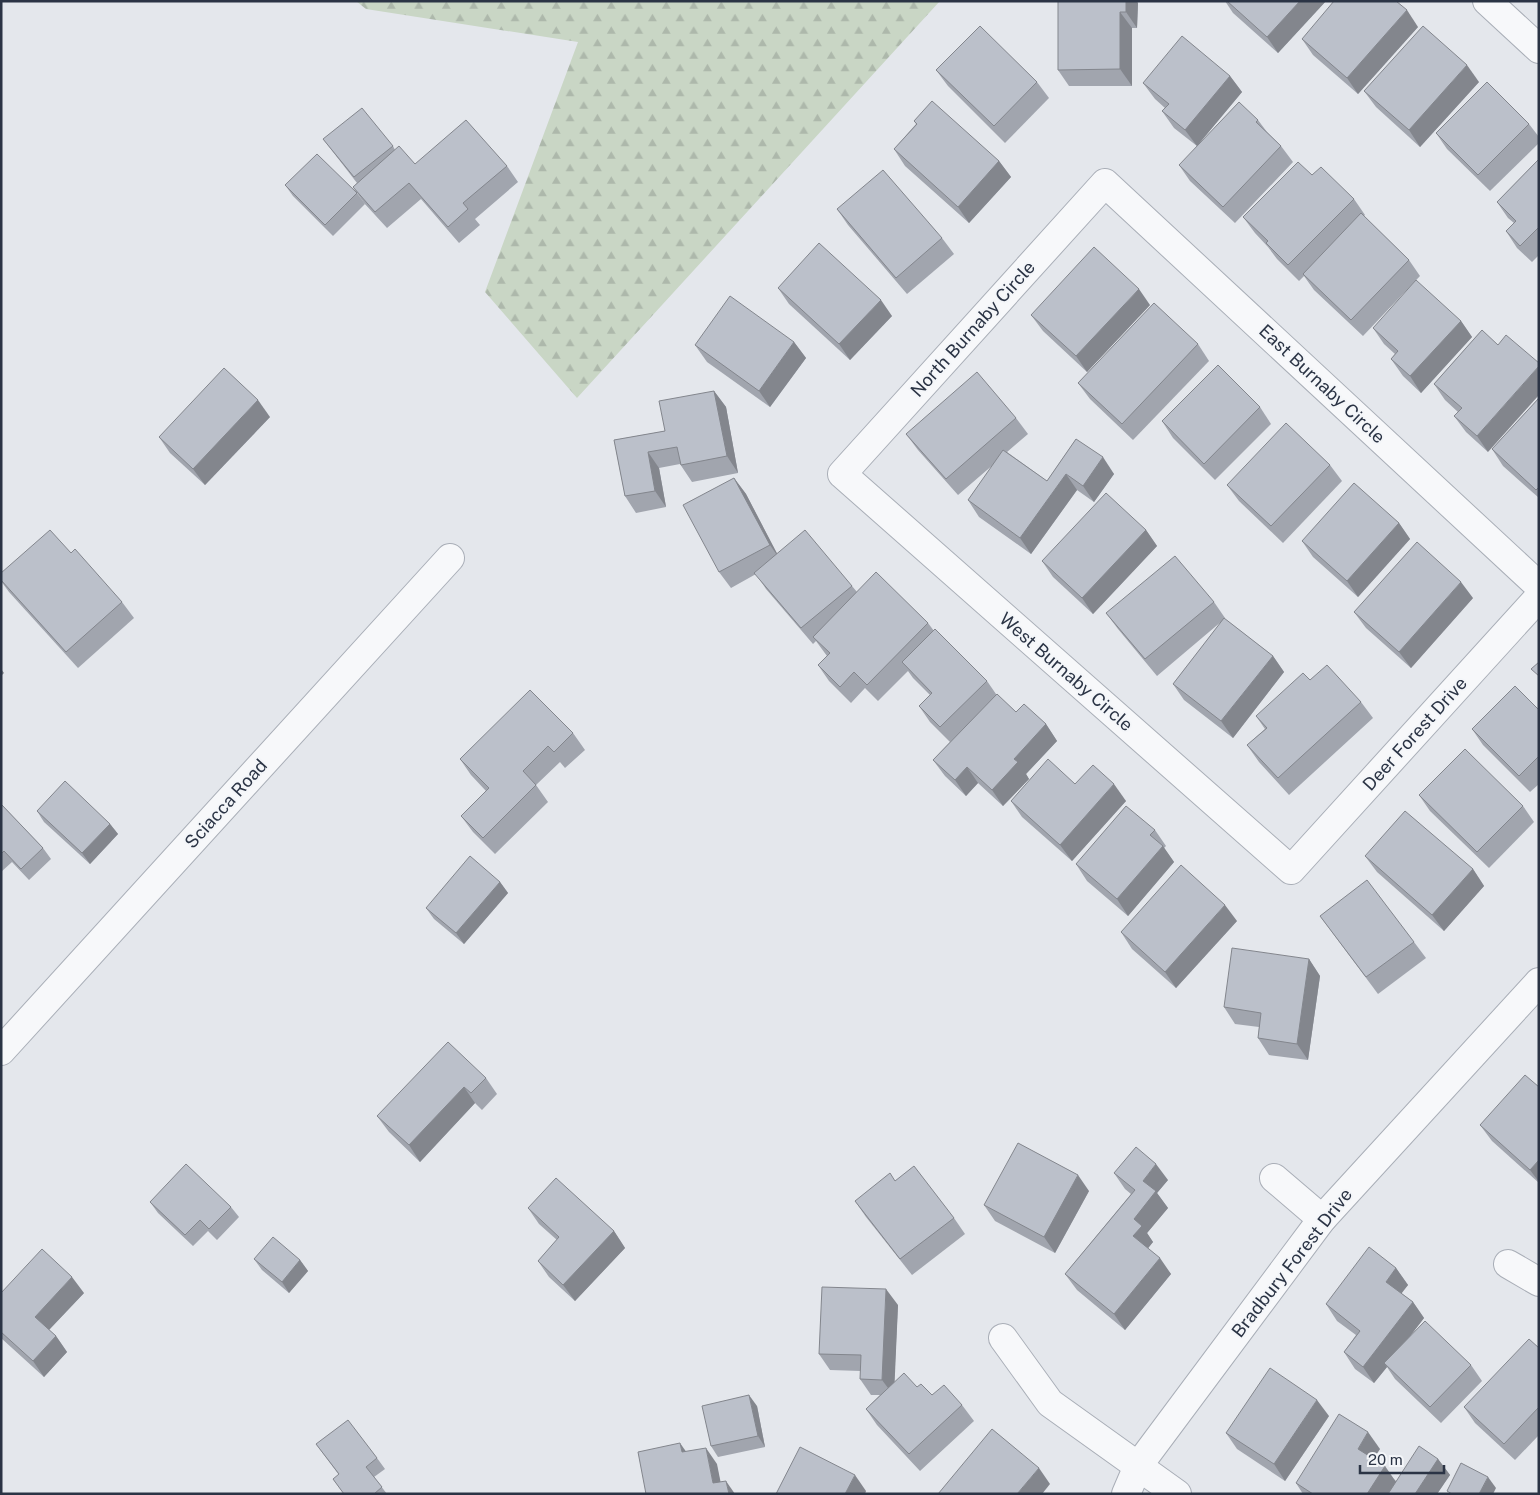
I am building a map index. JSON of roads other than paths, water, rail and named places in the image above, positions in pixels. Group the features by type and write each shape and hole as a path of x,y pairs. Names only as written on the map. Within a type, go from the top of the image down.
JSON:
{"street":[{"path":"1487,1 1539,48"},
{"name":"North Burnaby Circle","path":"842,474 1105,183"},
{"name":"East Burnaby Circle","path":"1105,183 1539,586"},
{"name":"West Burnaby Circle","path":"842,474 1291,870"},
{"name":"Sciacca Road","path":"1,1051 450,558"},
{"name":"Deer Forest Drive","path":"1291,870 1539,597"},
{"name":"Bradbury Forest Drive","path":"1126,1494 1138,1466 1322,1219 1539,982"},
{"path":"1274,1178 1322,1219"},
{"path":"1508,1264 1539,1282"},
{"path":"1003,1338 1050,1403 1177,1494"}]}
